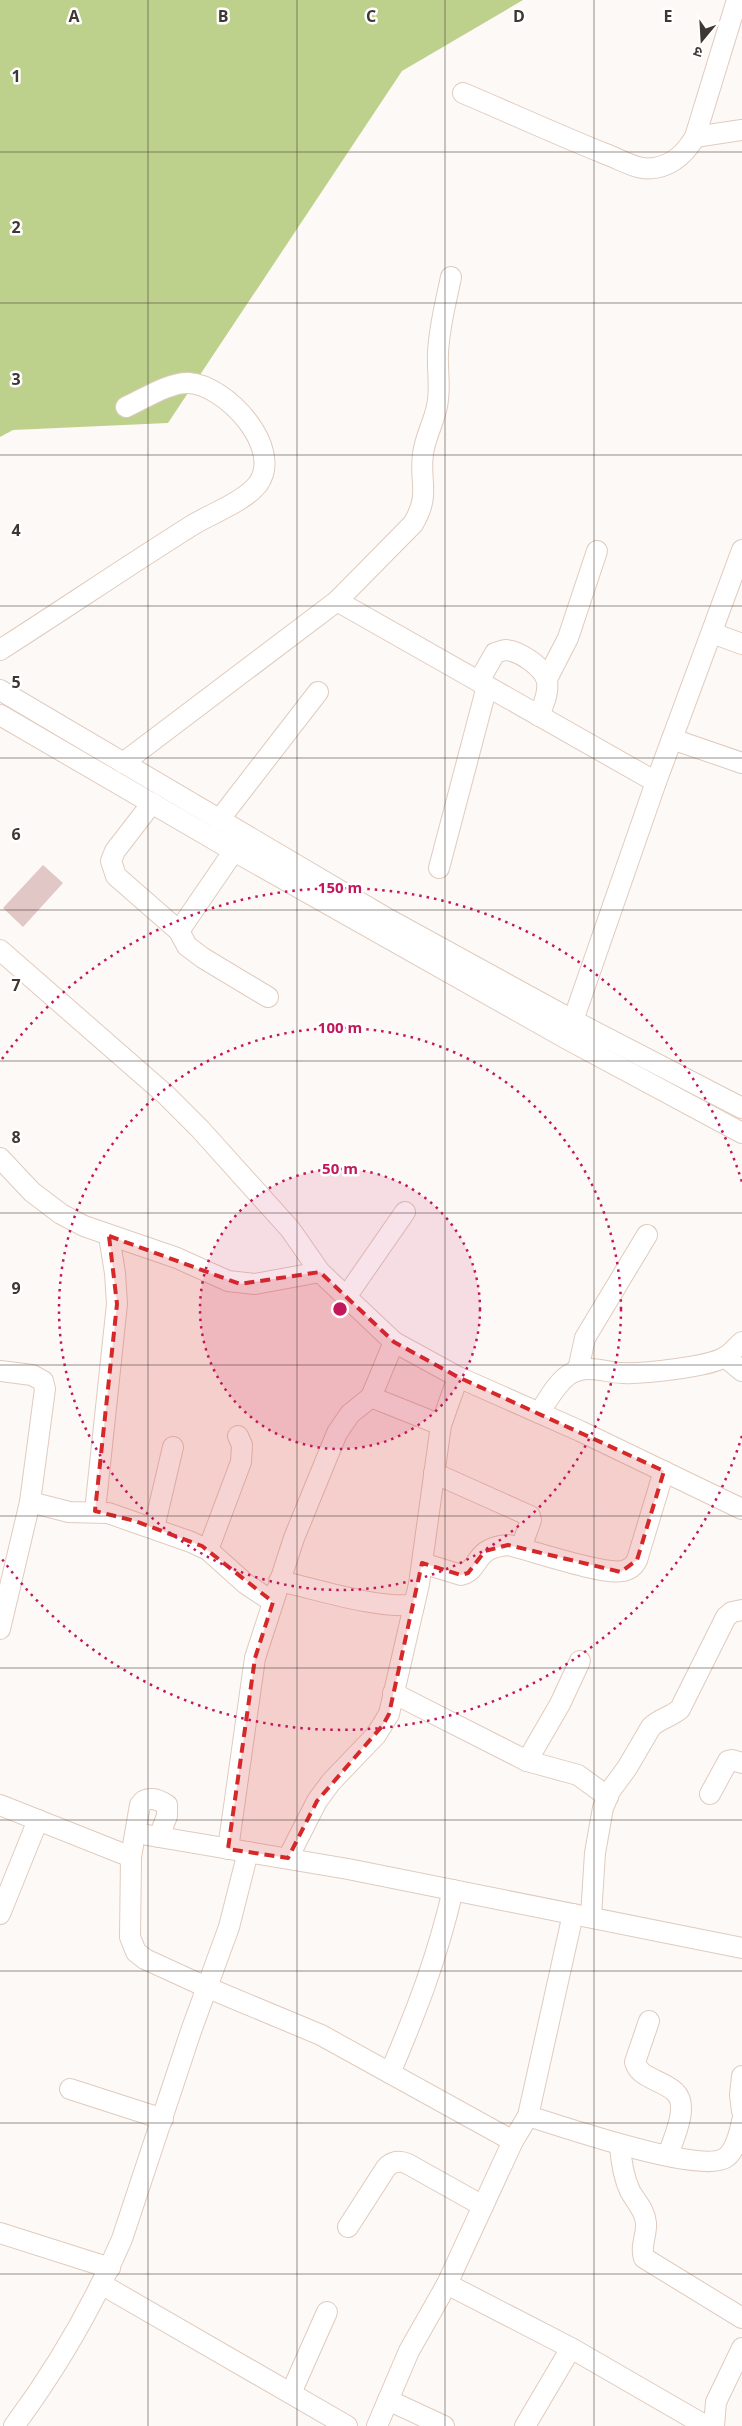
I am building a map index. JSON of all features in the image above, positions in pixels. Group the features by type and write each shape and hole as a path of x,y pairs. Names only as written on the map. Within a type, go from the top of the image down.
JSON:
{"street":[{"path":"463,93 642,168 662,166 677,160 687,150 694,137 737,12"},
{"path":"694,137 742,130"},
{"path":"123,763 337,601 413,524 419,513 424,494 423,452 437,406 439,339 451,277"},
{"path":"0,650 192,526 248,494 258,484 264,471 264,456 248,421 232,403 210,389 200,384 179,384 126,407"},
{"path":"570,1030 656,782 742,550"},
{"path":"539,716 546,700 547,679 559,659 568,638 597,551"},
{"path":"337,601 656,782"},
{"path":"712,633 742,644"},
{"path":"438,868 487,662 495,653 506,650 518,653 542,670 547,679"},
{"path":"0,690 54,720 219,820 239,843"},
{"path":"219,820 318,692"},
{"path":"0,715 152,803 239,843 388,919 691,1105 742,1133"},
{"path":"672,739 742,762"},
{"path":"152,803 115,851 111,861 116,876 179,931 187,946 203,958 268,997"},
{"path":"179,931 239,843"},
{"path":"0,950 166,1095 200,1128 290,1229 320,1272 394,1342 458,1377 664,1471 742,1509"},
{"path":"570,1030 702,1087 742,1108"},
{"path":"691,1105 702,1087"},
{"path":"0,1158 32,1192 56,1210 84,1226 156,1251 218,1277 240,1284 256,1284 320,1272"},
{"path":"346,1297 406,1212"},
{"path":"578,1370 585,1338 647,1235"},
{"path":"95,1511 117,1304 115,1273 109,1236"},
{"path":"228,1849 255,1658 279,1581 337,1433 350,1414 371,1396 394,1342"},
{"path":"539,1413 568,1375 578,1370 590,1368 622,1373 638,1373 676,1368 725,1357 742,1342"},
{"path":"725,1357 742,1371"},
{"path":"0,1371 32,1375 43,1381 46,1389 30,1502 0,1629"},
{"path":"288,1858 317,1801 383,1725 389,1714 422,1563 441,1425 458,1377"},
{"path":"371,1396 441,1425"},
{"path":"208,1550 241,1462 242,1445 238,1436"},
{"path":"154,1528 173,1447"},
{"path":"422,1563 461,1575 468,1573 485,1551 490,1548 508,1545 589,1567 621,1572 630,1569 637,1560 664,1471"},
{"path":"434,1473 530,1516 531,1520 521,1548"},
{"path":"30,1502 69,1512 95,1511 120,1516 208,1550 246,1584 273,1602"},
{"path":"279,1581 374,1602 401,1606 414,1605"},
{"path":"378,2426 410,2352 447,2284 513,2141 528,2116 582,1915 603,1808 650,1727 672,1716 680,1708 726,1617 732,1612 742,1610"},
{"path":"527,1761 560,1704 580,1661"},
{"path":"393,1693 527,1761 578,1775 608,1797"},
{"path":"710,1794 728,1761 732,1760 742,1763"},
{"path":"159,1837 167,1816 166,1804 150,1798 145,1799 140,1805 134,1832 130,1936 132,1945 145,1959 206,1987 321,2035 513,2141"},
{"path":"0,1805 132,1857"},
{"path":"0,1914 38,1820"},
{"path":"134,1832 288,1858 742,1948"},
{"path":"14,2426 50,2376 106,2276 133,2211 206,1987 229,1927 248,1852"},
{"path":"390,2073 421,2001 438,1952 453,1890"},
{"path":"649,2021 635,2062 637,2069 644,2075 675,2092 680,2101 681,2110 668,2155"},
{"path":"742,2076 740,2095 742,2111"},
{"path":"70,2089 163,2119"},
{"path":"528,2116 620,2145 700,2162 716,2162 724,2159 730,2153 742,2121"},
{"path":"620,2145 624,2173 629,2189 643,2211 646,2224 642,2252 644,2258 742,2318"},
{"path":"348,2227 386,2168 390,2164 397,2162 408,2164 483,2206"},
{"path":"0,2233 106,2276 291,2393 347,2426"},
{"path":"447,2284 571,2348 706,2426"},
{"path":"291,2393 327,2312"},
{"path":"525,2426 571,2348"},
{"path":"714,2426 716,2402 741,2353"},
{"path":"388,2400 444,2426"}],"highlighted area":[{"path":"109,1236 240,1284 320,1272 394,1342 458,1377 664,1471 637,1560 621,1572 508,1545 485,1551 468,1573 461,1575 422,1563 389,1714 383,1725 317,1801 288,1858 228,1849 255,1658 273,1602 202,1546 135,1521 95,1511 117,1304"}],"green space":[{"path":"0,0 523,0 402,71 168,423 13,430 0,437"}],"building":[{"path":"43,865 63,883 23,927 3,908"}]}
